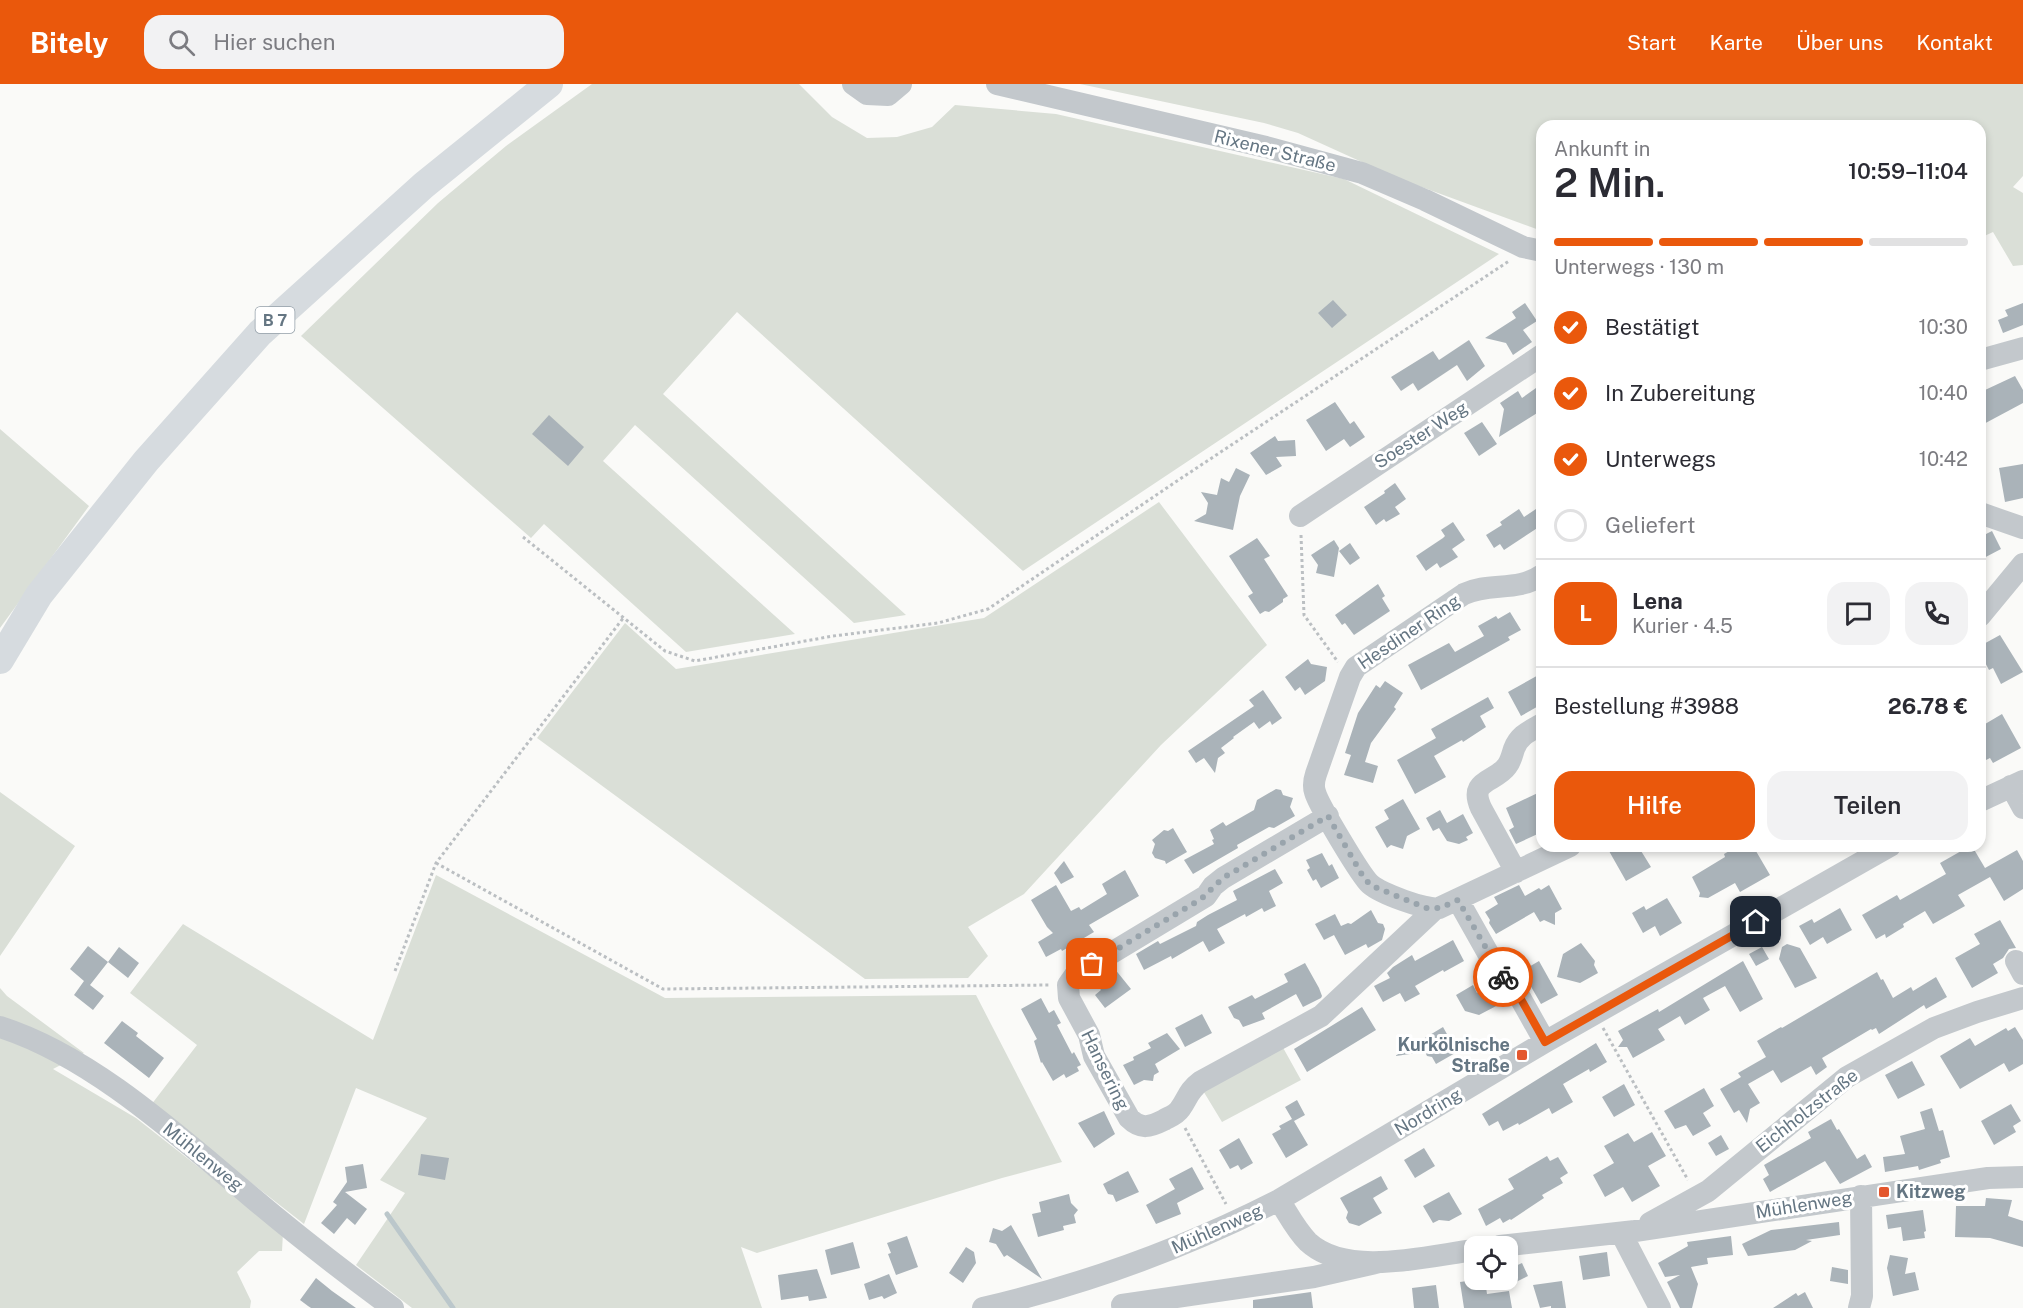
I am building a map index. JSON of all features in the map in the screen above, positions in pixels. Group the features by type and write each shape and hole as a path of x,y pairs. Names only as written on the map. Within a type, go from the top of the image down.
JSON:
{"main road":[{"name":"B 7","path":"0,660 39,595 146,461 260,333 424,185 549,84"}],"street":[{"path":"853,84 867,94 888,95 902,84"},
{"name":"Rixener Straße","path":"997,84 1266,147 1362,173 1532,249"},
{"path":"1986,358 2023,348"},
{"name":"Soester Weg","path":"1300,516 1536,359"},
{"path":"1986,515 2023,528"},
{"path":"1986,609 2023,564"},
{"name":"Hesdiner Ring","path":"1435,909 1414,904 1370,885 1315,793 1314,780 1350,677 1359,665 1464,594 1479,588 1522,584 1536,578"},
{"path":"1516,872 1481,808 1477,794 1483,783 1507,767 1520,737 1536,728"},
{"path":"1986,798 2017,784 2023,807"},
{"path":"1068,985 1075,975 1201,899 1223,878 1328,816"},
{"path":"1435,909 1558,852"},
{"name":"Nordring","path":"1279,1200 1545,1042 1879,852"},
{"path":"1458,900 1498,971 1513,985 1545,1042"},
{"name":"Hansering","path":"1068,985 1069,998 1089,1035 1094,1056 1129,1118 1140,1126 1152,1126 1176,1113 1188,1093 1200,1082 1321,1016 1435,909"},
{"name":"Eichholzstraße","path":"1628,1232 1703,1194 1847,1077 1934,1028 2023,998"},
{"name":"Mühlenweg","path":"0,1027 48,1046 92,1071 179,1137 289,1229 393,1308"},
{"name":"Mühlenweg","path":"1518,1244 1628,1232 1988,1178 2023,1177"},
{"path":"1703,1194 1708,1208 1728,1217"},
{"path":"1859,1308 1862,1296 1861,1196"},
{"name":"Mühlenweg","path":"983,1308 1035,1302 1236,1222 1279,1200 1302,1235 1319,1251 1345,1260 1380,1262"},
{"path":"1628,1232 1660,1308"},
{"name":"Mühlenweg","path":"1122,1305 1314,1277 1380,1262 1464,1251"}],"path":[{"path":"523,537 665,651 695,661 832,636 938,622 988,609 1511,259 1532,249"},
{"path":"1300,516 1304,615 1350,677"},
{"path":"395,971 436,863 624,617"},
{"path":"436,863 663,989 1068,985"},
{"path":"1595,1014 1703,1194"},
{"path":"1176,1113 1236,1222"}],"shaded area":[{"path":"592,84 799,84 832,117 867,138 897,137 932,127 955,105 1056,114 1344,179 1499,254 1023,571 737,312 663,394 906,615 854,623 635,425 603,461 795,634 686,652 544,524 531,538 301,336 438,203 506,146"},
{"path":"1080,84 2023,84 2023,176 2013,187 2023,193 2023,265 2013,266 1993,232 1986,235 1986,120 1536,120 1536,229 1397,178 1298,133 1264,123"},
{"path":"0,429 89,506 0,628"},
{"path":"1159,502 1267,645 1161,745 1024,894 968,927 988,956 968,978 865,979 537,738 625,623 676,669 984,618"},
{"path":"0,792 75,846 0,956"},
{"path":"436,875 665,998 976,995 1062,1162 1002,1178 757,1253 741,1247 762,1308 412,1308 356,1265 405,1193 380,1180 427,1118 356,1088 304,1224 151,1105 197,1045 130,993 183,924 373,1040"},
{"path":"0,988 7,996 84,1053 53,1069 136,1118 283,1233 282,1251 259,1251 237,1272 251,1301 250,1308 0,1308"},
{"path":"1281,1044 1301,1080 1222,1122 1202,1089"}],"building":[{"path":"1333,300 1347,315 1332,328 1318,313"},
{"path":"1525,303 1536,320 1523,330 1532,342 1513,355 1506,343 1485,338 1516,318 1512,312"},
{"path":"2023,303 2023,325 2003,333 1998,320 2008,316 2005,310"},
{"path":"1469,340 1485,366 1467,381 1457,365 1418,391 1413,383 1401,391 1391,377 1433,351 1439,360"},
{"path":"2015,376 2023,390 2023,403 1986,423 1986,390"},
{"path":"1536,388 1536,414 1499,437 1504,409 1500,403 1518,391 1522,398"},
{"path":"1335,402 1350,424 1354,421 1365,437 1350,447 1344,439 1326,451 1306,420"},
{"path":"549,415 584,447 568,466 532,434"},
{"path":"1482,422 1497,444 1479,456 1464,433"},
{"path":"1275,436 1278,441 1295,440 1296,456 1276,457 1282,466 1266,475 1250,453"},
{"path":"2023,464 2023,498 2005,502 1999,468"},
{"path":"1236,468 1250,475 1240,496 1233,530 1194,521 1206,514 1208,503 1201,492 1217,495 1221,478 1229,482"},
{"path":"1395,483 1406,499 1395,507 1400,514 1386,522 1384,519 1376,525 1364,507"},
{"path":"1519,509 1524,517 1536,509 1536,529 1504,550 1500,544 1494,548 1486,535 1502,525 1500,522"},
{"path":"1453,522 1465,540 1452,549 1458,557 1440,568 1437,563 1426,571 1416,556 1443,538 1445,536 1441,530"},
{"path":"1992,531 2001,549 1986,557 1986,534"},
{"path":"1257,538 1270,556 1264,559 1288,596 1269,612 1265,611 1260,614 1248,596 1253,593 1229,556"},
{"path":"1334,540 1339,548 1334,577 1316,573 1318,565 1311,555"},
{"path":"1350,543 1360,558 1350,565 1339,551"},
{"path":"1378,584 1385,596 1382,598 1390,611 1354,635 1345,623 1342,625 1335,615"},
{"path":"1510,612 1521,630 1508,637 1510,640 1421,690 1408,665 1449,643 1455,652 1484,636 1478,626 1496,616 1498,619"},
{"path":"2000,635 2023,672 2001,684 1993,668 1989,670 1986,664 1986,643"},
{"path":"1308,659 1311,664 1327,667 1325,681 1305,695 1300,687 1295,691 1285,677"},
{"path":"1536,676 1536,707 1521,716 1508,692"},
{"path":"1385,681 1403,693 1394,707 1396,709 1371,743 1365,762 1378,766 1373,783 1344,775 1351,755 1345,753 1358,713 1376,685 1380,688"},
{"path":"1263,690 1282,718 1272,725 1270,721 1259,729 1254,722 1233,737 1221,748 1225,753 1218,758 1215,773 1204,758 1196,763 1188,751 1254,706 1249,700"},
{"path":"1488,697 1494,708 1480,716 1486,727 1463,742 1462,740 1434,756 1446,777 1415,794 1397,760 1436,738 1431,729"},
{"path":"2002,714 2021,748 1993,763 1990,758 1986,760 1986,723"},
{"path":"1276,789 1281,790 1283,795 1293,798 1290,807 1295,816 1237,845 1238,848 1193,874 1184,860 1214,844 1210,830 1223,822 1226,826 1254,810 1257,800"},
{"path":"1536,794 1536,835 1516,844 1509,830 1514,827 1506,808"},
{"path":"1403,799 1420,829 1407,836 1403,849 1391,845 1387,848 1375,827 1389,819 1384,810"},
{"path":"1440,810 1447,823 1463,814 1473,833 1466,837 1468,840 1459,844 1447,841 1439,828 1433,831 1426,818"},
{"path":"1173,828 1187,852 1166,864 1165,861 1155,858 1152,853 1155,844 1152,840 1164,830 1168,831"},
{"path":"2017,850 2023,861 2023,889 2004,901 1990,877 1958,895 1965,906 1933,924 1925,911 1903,924 1904,927 1886,938 1885,934 1876,939 1862,915 1897,895 1900,900 1946,874 1940,863 1959,852 1976,852 1985,868"},
{"path":"1610,852 1642,852 1651,867 1626,881"},
{"path":"1757,852 1770,875 1740,892 1735,883 1708,898 1699,897 1700,893 1692,877 1725,857 1724,854"},
{"path":"1322,853 1329,866 1332,864 1339,878 1321,888 1316,879 1313,881 1307,870 1310,868 1306,860"},
{"path":"1064,861 1074,877 1061,884 1054,873"},
{"path":"1275,869 1283,883 1269,891 1276,906 1264,912 1262,908 1246,917 1245,914 1217,929 1225,943 1209,952 1203,941 1172,959 1171,956 1144,970 1136,954 1158,941 1160,944 1196,926 1197,922 1208,915 1237,900 1233,891"},
{"path":"1125,870 1139,896 1089,925 1094,932 1062,951 1061,949 1046,957 1038,942 1053,933 1031,900 1056,885 1071,911 1079,907 1081,910 1107,894 1102,884"},
{"path":"1519,885 1525,896 1549,885 1562,909 1555,913 1555,925 1544,920 1540,922 1534,912 1496,934 1485,912 1498,904 1494,897"},
{"path":"1667,898 1682,923 1660,936 1655,926 1643,933 1632,913 1644,906 1646,910"},
{"path":"1840,908 1852,930 1827,944 1823,937 1810,945 1799,926 1812,919 1814,923"},
{"path":"1371,910 1378,923 1383,924 1385,929 1382,940 1368,948 1366,944 1345,955 1334,935 1324,940 1315,924 1335,914 1341,926 1351,924"},
{"path":"2000,920 2016,948 2009,949 2003,958 1993,964 1998,973 1972,988 1955,958 1980,944 1974,934"},
{"path":"1453,940 1464,961 1415,986 1420,994 1405,1002 1400,993 1383,1002 1374,986 1390,978 1387,973 1393,967 1412,955 1415,961"},
{"path":"1581,943 1595,961 1594,965 1598,973 1580,983 1557,977 1563,954"},
{"path":"1787,944 1800,948 1817,978 1795,988 1779,959 1782,947"},
{"path":"88,946 108,962 90,985 104,996 93,1010 74,995 84,981 70,969"},
{"path":"119,947 139,963 128,978 108,962"},
{"path":"1762,947 1769,959 1756,966 1749,954"},
{"path":"1539,961 1558,995 1541,1004 1522,971"},
{"path":"1743,961 1763,999 1740,1012 1725,986 1703,998 1710,1010 1685,1025 1680,1016 1658,1029 1665,1040 1633,1058 1627,1047 1618,1047 1623,1040 1618,1031 1658,1009 1659,1012"},
{"path":"1305,963 1319,988 1321,998 1303,1007 1296,994 1262,1013 1265,1019 1243,1027 1239,1020 1234,1018 1228,1007 1252,995 1255,999 1288,982 1284,974"},
{"path":"1114,968 1131,989 1105,1008 1095,995 1101,990 1095,983"},
{"path":"1877,972 1893,998 1911,987 1913,991 1936,977 1947,997 1926,1009 1924,1005 1879,1034 1876,1028 1871,1029 1822,1058 1827,1067 1816,1075 1811,1066 1781,1083 1773,1070 1748,1084 1760,1103 1750,1109 1747,1123 1739,1110 1734,1113 1720,1089 1741,1077 1738,1073 1766,1057 1757,1041"},
{"path":"1473,985 1477,993 1490,986 1500,1004 1479,1015 1465,1011 1456,995"},
{"path":"1041,998 1049,1013 1054,1010 1061,1023 1057,1025 1072,1054 1074,1052 1081,1065 1077,1067 1079,1071 1066,1078 1064,1074 1053,1081 1041,1063 1034,1041 1037,1039 1021,1009"},
{"path":"1362,1007 1376,1030 1307,1072 1294,1049"},
{"path":"1202,1014 1212,1033 1185,1047 1175,1028"},
{"path":"122,1021 138,1033 136,1036 164,1058 149,1078 104,1043"},
{"path":"1443,1027 1457,1052 1436,1064 1425,1052 1395,1056"},
{"path":"2015,1027 2023,1040 2023,1064 2009,1072 2004,1063 1960,1089 1940,1056 1970,1038 1975,1046 2006,1028 2008,1031"},
{"path":"1167,1033 1180,1049 1155,1064 1159,1072 1154,1075 1153,1081 1144,1080 1134,1085 1123,1065 1151,1048 1148,1043"},
{"path":"1596,1043 1607,1062 1563,1084 1573,1102 1552,1114 1549,1108 1503,1131 1498,1121 1489,1126 1482,1114"},
{"path":"1912,1061 1925,1085 1898,1099 1885,1075"},
{"path":"1624,1084 1635,1105 1614,1117 1602,1097"},
{"path":"1704,1088 1714,1106 1703,1113 1711,1126 1693,1136 1686,1125 1675,1129 1664,1111"},
{"path":"1297,1100 1305,1115 1294,1121 1308,1145 1286,1158 1272,1134 1281,1129 1279,1126 1292,1119 1285,1107"},
{"path":"2011,1104 2021,1121 2013,1126 2016,1132 1994,1145 1981,1121"},
{"path":"1932,1108 1939,1131 1943,1130 1950,1157 1940,1160 1941,1163 1919,1170 1918,1166 1885,1172 1883,1157 1905,1154 1900,1136 1925,1129 1920,1112"},
{"path":"1104,1111 1115,1134 1094,1148 1078,1123"},
{"path":"1831,1119 1857,1159 1865,1154 1872,1167 1840,1184 1825,1161 1770,1192 1763,1179 1769,1175 1764,1165 1811,1138 1808,1132"},
{"path":"1652,1132 1666,1156 1648,1166 1660,1186 1632,1202 1623,1187 1605,1197 1593,1175 1614,1163 1604,1146 1628,1133 1634,1142"},
{"path":"1721,1135 1729,1149 1716,1156 1708,1143"},
{"path":"1239,1138 1253,1163 1241,1170 1238,1165 1230,1169 1219,1150"},
{"path":"1424,1148 1435,1166 1415,1178 1404,1160"},
{"path":"421,1154 449,1158 445,1180 418,1175"},
{"path":"1547,1156 1550,1161 1558,1157 1568,1173 1560,1178 1563,1183 1542,1195 1544,1198 1511,1220 1503,1223 1500,1218 1486,1226 1478,1209 1514,1189 1508,1179"},
{"path":"363,1164 367,1188 345,1192 367,1209 355,1225 347,1218 334,1234 321,1223 337,1205 333,1202 347,1182 345,1167"},
{"path":"1192,1167 1204,1189 1177,1203 1181,1214 1156,1224 1146,1205 1175,1189 1169,1179"},
{"path":"1128,1171 1139,1192 1116,1202 1113,1195 1108,1194 1103,1184"},
{"path":"1381,1176 1388,1189 1373,1198 1382,1213 1359,1226 1349,1223 1346,1218 1348,1212 1340,1198"},
{"path":"1449,1192 1462,1214 1449,1221 1439,1220 1433,1223 1423,1206"},
{"path":"1069,1194 1071,1203 1078,1210 1074,1215 1076,1223 1063,1226 1064,1230 1038,1237 1032,1214 1041,1212 1039,1202"},
{"path":"1986,1198 2012,1200 2008,1216 2023,1221 2023,1247 1990,1238 1955,1237 1956,1206 1985,1206"},
{"path":"1923,1210 1925,1238 1903,1241 1901,1227 1888,1229 1886,1215"},
{"path":"1839,1222 1840,1235 1806,1240 1812,1241 1795,1250 1748,1256 1742,1244 1771,1230"},
{"path":"1011,1225 1042,1279 1007,1255 1004,1257 996,1244 989,1242 993,1228 1002,1231"},
{"path":"907,1236 918,1267 896,1275 888,1254 891,1253 887,1243"},
{"path":"1731,1236 1733,1255 1707,1258 1708,1264 1691,1267 1698,1284 1692,1308 1680,1308 1667,1282 1680,1275 1665,1277 1658,1263 1688,1246 1687,1242"},
{"path":"853,1242 860,1268 831,1275 825,1250"},
{"path":"966,1247 974,1252 976,1263 963,1283 949,1273"},
{"path":"1607,1252 1610,1276 1583,1280 1579,1256"},
{"path":"1890,1255 1908,1258 1905,1274 1915,1272 1919,1290 1893,1296 1887,1268"},
{"path":"1522,1263 1528,1276 1518,1281 1518,1265"},
{"path":"1832,1267 1848,1270 1848,1284 1830,1281"},
{"path":"817,1269 827,1298 809,1301 808,1296 781,1300 778,1275"},
{"path":"889,1274 897,1293 884,1299 882,1296 869,1300 864,1284"},
{"path":"316,1278 356,1308 311,1308 300,1300"},
{"path":"1464,1281 1464,1290 1486,1290 1487,1294 1509,1291 1512,1308 1464,1308 1460,1282"},
{"path":"1562,1281 1566,1308 1551,1308 1551,1306 1540,1308 1533,1285"},
{"path":"1436,1285 1439,1308 1414,1308 1412,1288"},
{"path":"1311,1292 1313,1308 1253,1308 1253,1300"},
{"path":"1805,1292 1813,1308 1773,1308 1796,1293 1798,1296"}],"waterway":[{"path":"387,1214 453,1308"}],"way so far":[{"path":"1092,964 1206,896 1223,878 1328,816 1370,885 1426,908 1440,908 1458,900 1503,977"}],"place":[{"name":"Kurkölnische Straße","path":"1522,1055"},
{"name":"Kitzweg","path":"1884,1192"}],"route":[{"path":"1503,977 1513,985 1545,1042 1756,922"}]}
